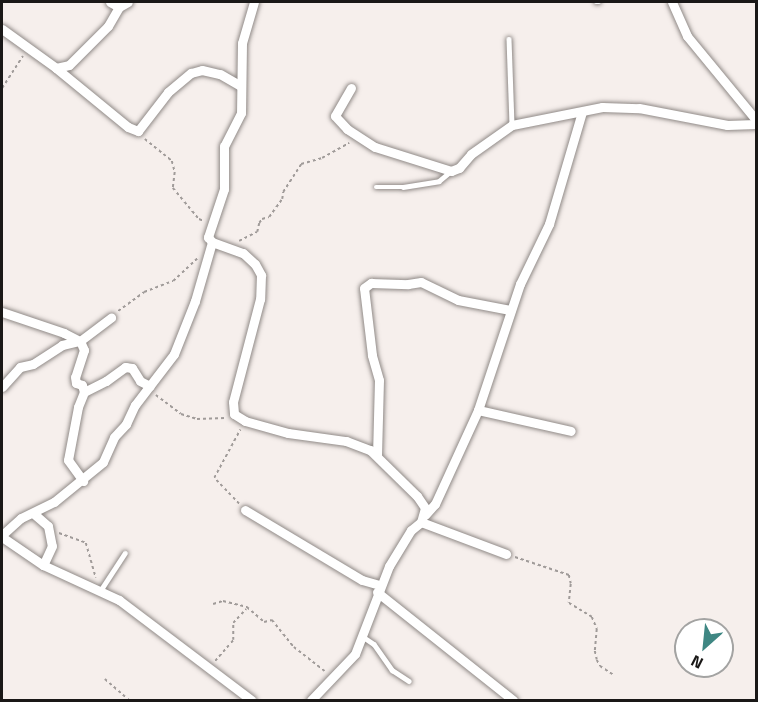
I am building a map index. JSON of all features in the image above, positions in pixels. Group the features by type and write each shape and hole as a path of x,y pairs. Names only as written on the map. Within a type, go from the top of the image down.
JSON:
{"street":[{"path":"56,68 69,65 108,26 114,4 128,2"},
{"path":"254,2 242,43 241,113 224,146 224,189 207,237 212,242 243,253 255,264 261,281 260,298 233,402 234,414 241,420 294,434 346,441 370,450 423,503 423,519"},
{"path":"672,2 687,36 756,122"},
{"path":"2,29 28,51 56,68 128,127 138,131 168,92 191,74 202,70 214,72 232,79 241,86"},
{"path":"351,88 335,116 358,139 375,147 451,171 459,168 471,154 512,125 618,105 727,125 756,122"},
{"path":"311,700 350,661 379,589 404,540 435,504 478,410 510,310 549,224 582,112"},
{"path":"212,242 195,302 174,354 135,405 126,424 114,437 103,462 83,481 2,536 43,565 119,600 251,700"},
{"path":"377,456 379,380 372,355 364,288 371,283 421,282 458,300 510,310"},
{"path":"2,312 64,333 80,341 84,350 75,377 76,383 82,386 84,393"},
{"path":"2,387 20,367 33,364 62,345 80,341 111,318"},
{"path":"83,481 68,459 78,407 84,393 125,367 132,368 140,381 150,386"},
{"path":"478,410 571,431"},
{"path":"245,510 379,589 513,700"},
{"path":"33,513 48,526 52,546 43,565"},
{"path":"423,519 506,554"}],"lane":[{"path":"509,39 512,125"},
{"path":"376,187 403,187 439,181 451,171"},
{"path":"100,591 125,553"},
{"path":"362,636 374,644 392,670 409,681"}],"path":[{"path":"2,88 28,51"},
{"path":"138,131 172,161 175,172 172,188 199,219 211,222"},
{"path":"227,246 257,232 262,219 269,217 282,199 283,192 301,164 322,158 340,149 354,138 358,139"},
{"path":"111,318 138,296 173,281 198,258"},
{"path":"150,386 158,398 181,414 197,419 241,420 214,478 245,510"},
{"path":"56,532 86,543 100,591"},
{"path":"506,554 569,575 571,584 569,603 592,617 597,629 595,651 597,660 600,666 614,675"},
{"path":"213,604 223,601 247,607 264,622 272,620 294,646 334,677"},
{"path":"209,669 233,640 233,623 247,607"},
{"path":"105,679 129,700"}]}
